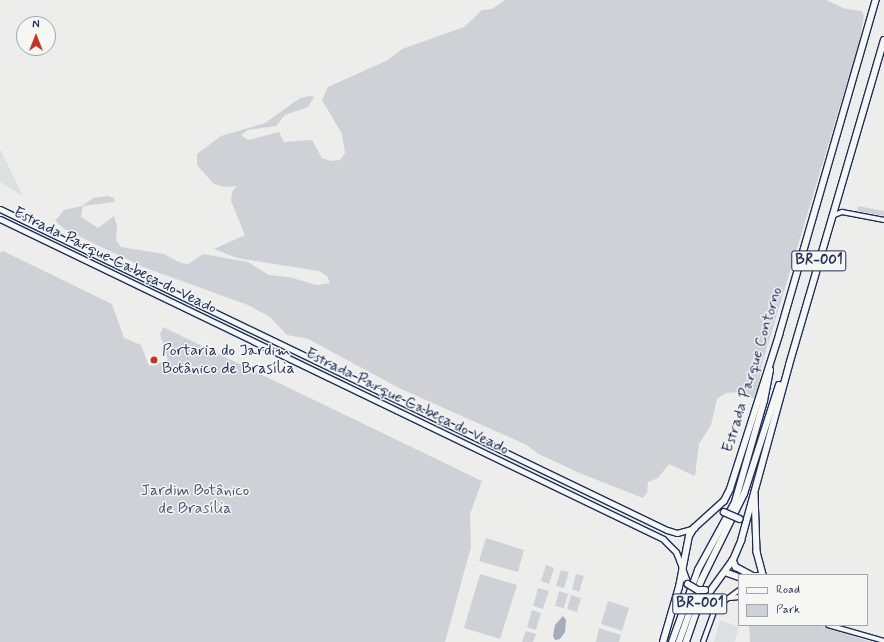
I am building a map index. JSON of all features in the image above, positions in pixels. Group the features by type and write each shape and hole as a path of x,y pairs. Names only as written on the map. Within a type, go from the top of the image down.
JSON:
{"highway":[{"name":"Estrada Parque Contorno","path":"663,642 682,568 685,545 694,528 724,501 730,490 773,352 876,0"},
{"name":"Estrada Parque Contorno","path":"686,642 698,608 733,560 744,528 793,351 884,41"},
{"path":"679,642 701,581 744,494 793,351"},
{"path":"672,642 698,570 732,508 755,434 773,352"},
{"path":"756,482 757,552 764,574"},
{"path":"711,513 724,512 740,519 744,528"},
{"path":"733,560 736,567 749,574"},
{"path":"682,568 688,584 698,590 705,590 716,584"},
{"path":"725,572 738,577"}],"main road":[{"name":"Estrada Parque Cabeça do Veado","path":"0,209 475,439 667,530 677,533 694,528"},
{"name":"Estrada Parque Cabeça do Veado","path":"0,219 663,539 676,552 682,568"},
{"path":"462,443 466,434"},
{"path":"471,447 475,439"}],"street":[{"path":"836,205 842,212"},
{"path":"832,216 842,212 884,220"},
{"path":"703,642 716,607 738,591"},
{"path":"728,598 738,597"},
{"path":"832,626 884,640"}],"shaded area":[{"path":"0,149 23,196 0,182"},
{"path":"720,620 739,627 735,642 714,642"}],"green space":[{"path":"505,0 826,0 846,9 862,11 864,16 859,43 762,364 757,398 751,398 745,392 739,392 726,393 717,399 711,425 699,444 695,476 669,464 658,478 648,482 647,493 643,498 577,472 537,453 527,445 399,388 308,339 287,335 270,317 248,305 143,267 66,230 55,221 64,210 82,206 93,198 108,196 114,198 115,202 83,206 81,217 98,228 114,216 117,226 116,240 121,247 164,254 181,263 188,264 203,254 248,262 269,275 289,277 317,285 330,283 327,276 319,271 237,258 214,249 245,235 231,201 232,192 237,186 225,187 214,184 197,165 197,154 221,136 265,123 300,98 311,96 314,97 308,107 285,115 276,126 248,130 241,135 248,140 279,132 284,142 312,140 322,158 331,161 340,160 345,153 342,134 322,100 328,87 388,60 402,49 464,27 482,10 492,9"},
{"path":"858,206 884,211 884,216 857,211"},
{"name":"Jardim Botânico de Brasília","path":"3,251 112,304 124,338 141,345 149,366 168,360 160,334 163,327 482,481 470,514 471,547 445,642 0,642 0,253"},
{"path":"486,538 524,550 518,572 479,561"},
{"path":"546,565 554,568 549,584 541,581"},
{"path":"561,570 569,572 564,588 556,586"},
{"path":"480,574 517,585 500,639 464,628"},
{"path":"576,574 584,576 579,592 572,589"},
{"path":"538,588 549,591 543,609 533,606"},
{"path":"559,591 568,594 564,608 555,606"},
{"path":"571,595 581,598 577,612 567,609"},
{"path":"608,601 629,608 622,631 601,624"},
{"path":"532,610 541,613 536,630 527,627"},
{"path":"749,626 821,626 871,642 750,642"},
{"path":"599,628 621,635 619,642 596,642"},
{"path":"526,631 536,634 533,642 522,642"}],"water":[{"path":"563,616 566,620 565,632 560,639 555,640 553,636 555,625"}],"place":[{"name":"Portaria do Jardim Botânico de Brasília","path":"154,360"}]}
